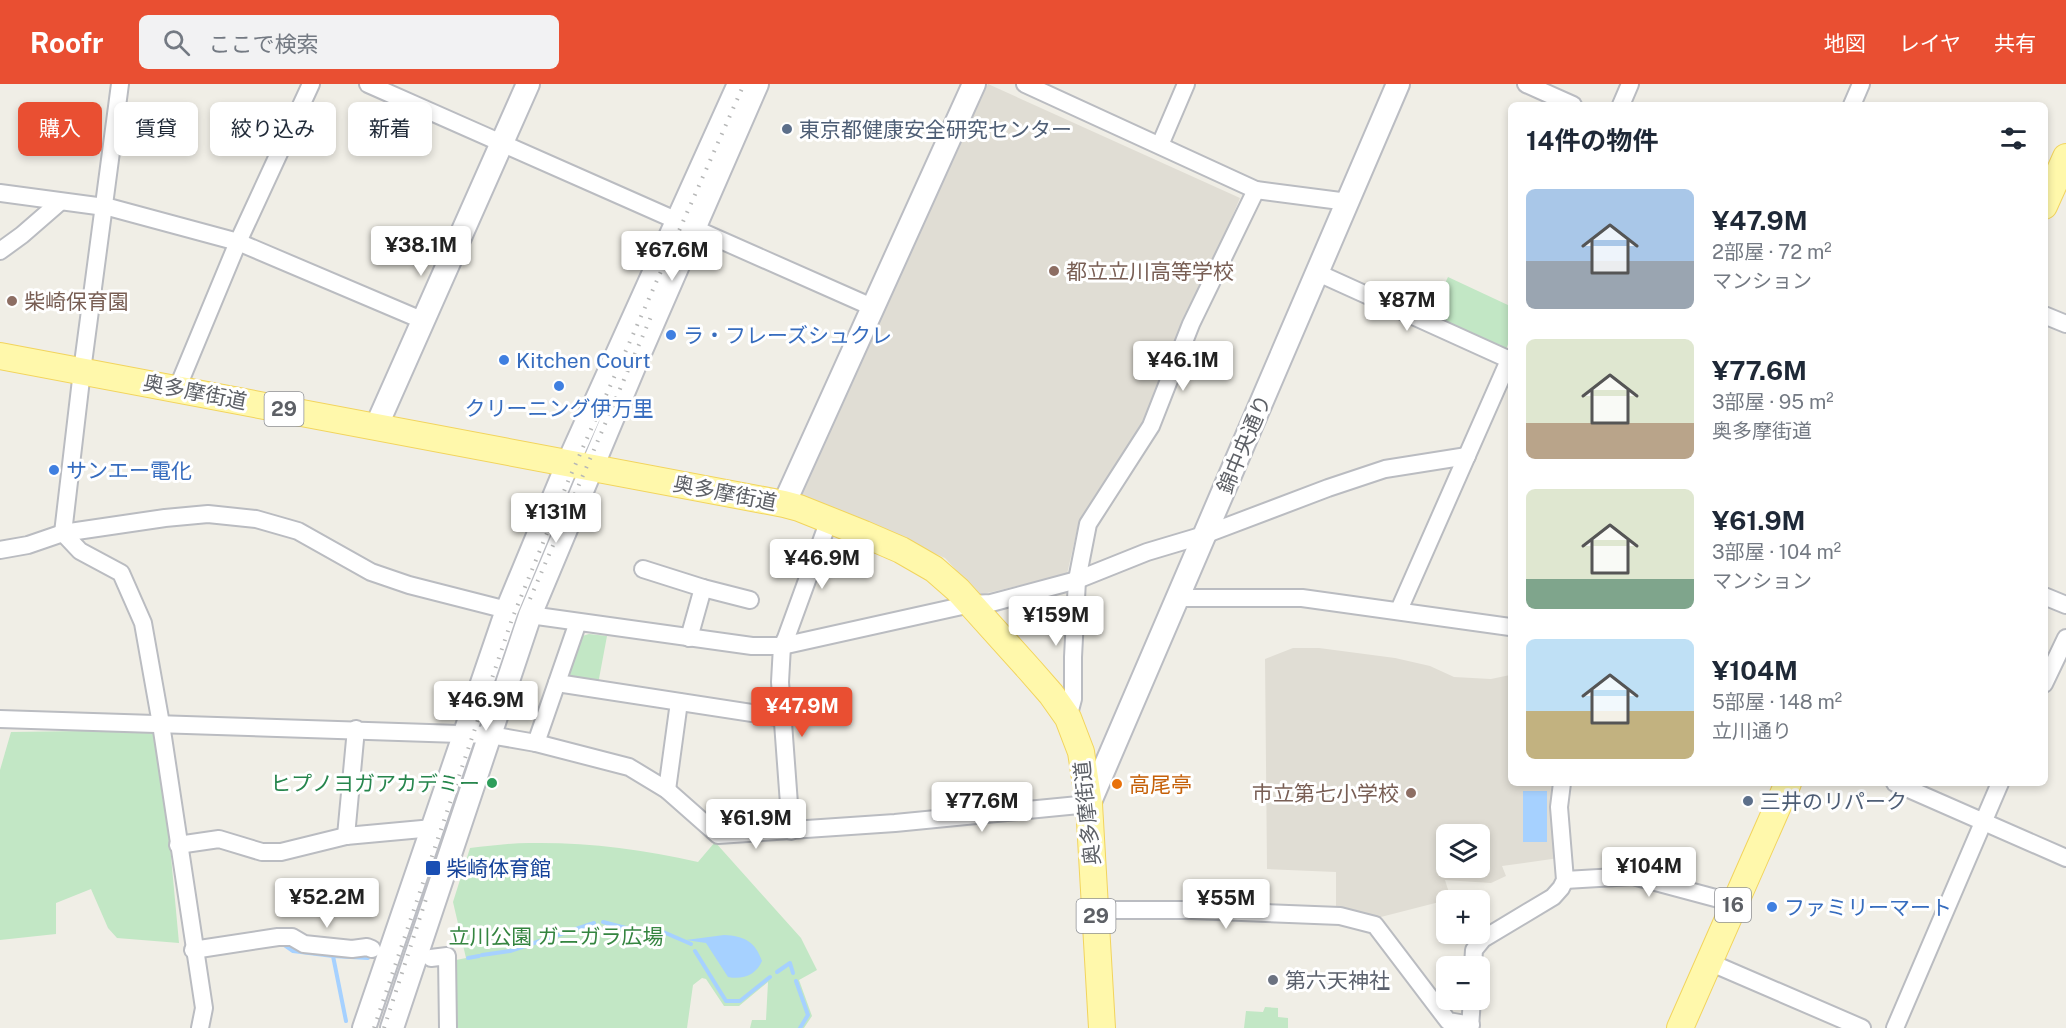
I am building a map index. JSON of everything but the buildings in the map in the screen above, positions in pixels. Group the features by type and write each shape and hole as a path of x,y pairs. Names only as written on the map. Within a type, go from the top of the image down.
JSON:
{"main road":[{"path":"2048,197 2066,157"},
{"name":"奥多摩街道","path":"0,356 784,504 829,520 917,558 947,580 971,604 1051,694 1068,718 1081,752 1089,804 1102,1028"},
{"name":"16","path":"1680,1028 1787,786"}],"street":[{"path":"63,533 120,84"},
{"path":"177,389 238,242 311,84"},
{"path":"368,84 872,307"},
{"path":"376,427 528,84"},
{"path":"686,226 739,84"},
{"path":"364,1028 507,610 579,466 686,226 757,84"},
{"path":"784,504 974,84"},
{"path":"1025,84 1256,190 1348,202"},
{"path":"1160,145 1186,84"},
{"name":"錦中央通り","path":"1089,804 1398,84"},
{"path":"1526,84 1545,88 1568,102"},
{"path":"1622,102 1630,84"},
{"path":"1853,102 1861,84"},
{"path":"1068,718 1073,699 1077,580 1088,524 1151,426 1191,324 1256,190"},
{"path":"0,193 104,206 238,242 424,321"},
{"path":"0,251 60,201"},
{"path":"1318,273 1508,358"},
{"path":"2048,317 2066,324"},
{"path":"1399,610 1508,364"},
{"path":"530,615 752,646 782,646 971,604 991,603 1077,580 1147,552 1204,535 1385,469 1467,456"},
{"path":"392,1028 579,466"},
{"path":"0,550 28,545 63,533 165,518 208,514 256,519 298,531 371,572 409,585 507,610"},
{"path":"791,831 780,682 782,646 829,520"},
{"path":"63,533 80,551 121,573 143,623 161,724 204,1008 200,1028"},
{"path":"643,569 750,600"},
{"path":"689,638 703,588"},
{"path":"1178,597 1302,598 1508,627"},
{"path":"2048,598 2066,605"},
{"path":"536,743 578,622"},
{"path":"2048,676 2066,638"},
{"path":"556,683 783,718"},
{"path":"667,790 679,702"},
{"path":"0,719 490,735 536,743 629,767 667,790 718,835 895,824 1089,804"},
{"path":"346,836 356,729"},
{"path":"1474,956 1474,950 1483,939 1553,897 1561,888 1565,879 1559,807 1562,786"},
{"path":"1902,786 2066,858"},
{"path":"1895,1028 1999,786"},
{"path":"178,845 219,839 262,852 281,852 346,836 433,828"},
{"path":"1565,879 1633,876 1734,903"},
{"path":"1096,910 1192,910 1340,916 1359,920 1375,925 1448,1021 1471,1026 1472,1010"},
{"path":"194,950 278,937 292,937 304,944 372,949"},
{"path":"431,958 447,956 448,1028"},
{"path":"1708,962 1862,1028"}],"shaded area":[{"name":"都立立川高等学校","path":"988,84 1240,198 1138,439 1094,497 1078,526 1067,574 979,595 945,558 801,495 798,487"},
{"name":"市立第七小学校","path":"1293,648 1319,648 1395,658 1430,666 1454,677 1491,679 1508,675 1508,786 1557,786 1559,858 1502,866 1506,876 1491,883 1445,880 1448,890 1436,890 1436,903 1373,919 1336,912 1336,872 1267,869 1265,659"}],"green space":[{"path":"1448,277 1508,305 1508,344 1505,352 1429,316"},
{"path":"589,634 607,636 598,684 568,679 566,675 579,637"},
{"path":"153,730 169,835 179,943 117,938 108,928 91,889 56,903 56,934 0,940 0,770 11,732"},
{"name":"立川公園 ガニガラ広場","path":"715,842 801,938 817,970 799,980 812,1016 804,1028 750,1028 752,1020 766,1020 768,982 739,1006 724,1006 706,979 702,978 693,985 687,1028 451,1028 451,961 466,958 453,902 470,848 522,843 593,845 656,853 698,862"},
{"path":"1265,1007 1278,1008 1278,1017 1288,1018 1288,1028 1244,1028 1246,1011 1263,1012"}],"water":[{"path":"1523,791 1547,791 1547,842 1523,842"},
{"path":"724,935 743,938 756,949 762,961 753,973 739,978 728,977 706,943 686,940"}],"waterway":[{"path":"603,922 626,928 661,931 691,944"},
{"path":"482,955 510,951 594,923"},
{"path":"283,944 293,951 333,956 346,1021"},
{"path":"695,951 726,1001 740,1001 770,977"},
{"path":"333,956 368,958"},
{"path":"468,958 479,956"},
{"path":"777,972 790,963 793,973"},
{"path":"796,981 808,1015 800,1028"}],"railway":[{"path":"374,1028 512,619 569,479 744,84"},
{"path":"530,599 653,312"},
{"path":"384,1028 426,899"}],"place":[{"name":"東京都健康安全研究センター","path":"787,129"},
{"name":"都立立川高等学校","path":"1054,271"},
{"name":"柴崎保育園","path":"12,301"},
{"name":"ラ・フレーズシュクレ","path":"671,335"},
{"name":"Kitchen Court","path":"504,360"},
{"name":"クリーニング伊万里","path":"559,386"},
{"name":"サンエー電化","path":"54,470"},
{"name":"ヒプノヨガアカデミー","path":"492,783"},
{"name":"高尾亭","path":"1117,784"},
{"name":"市立第七小学校","path":"1411,793"},
{"name":"三井のリパーク","path":"1748,801"},
{"name":"柴崎体育館","path":"433,868"},
{"name":"ファミリーマート","path":"1772,907"},
{"name":"第六天神社","path":"1273,980"}]}
